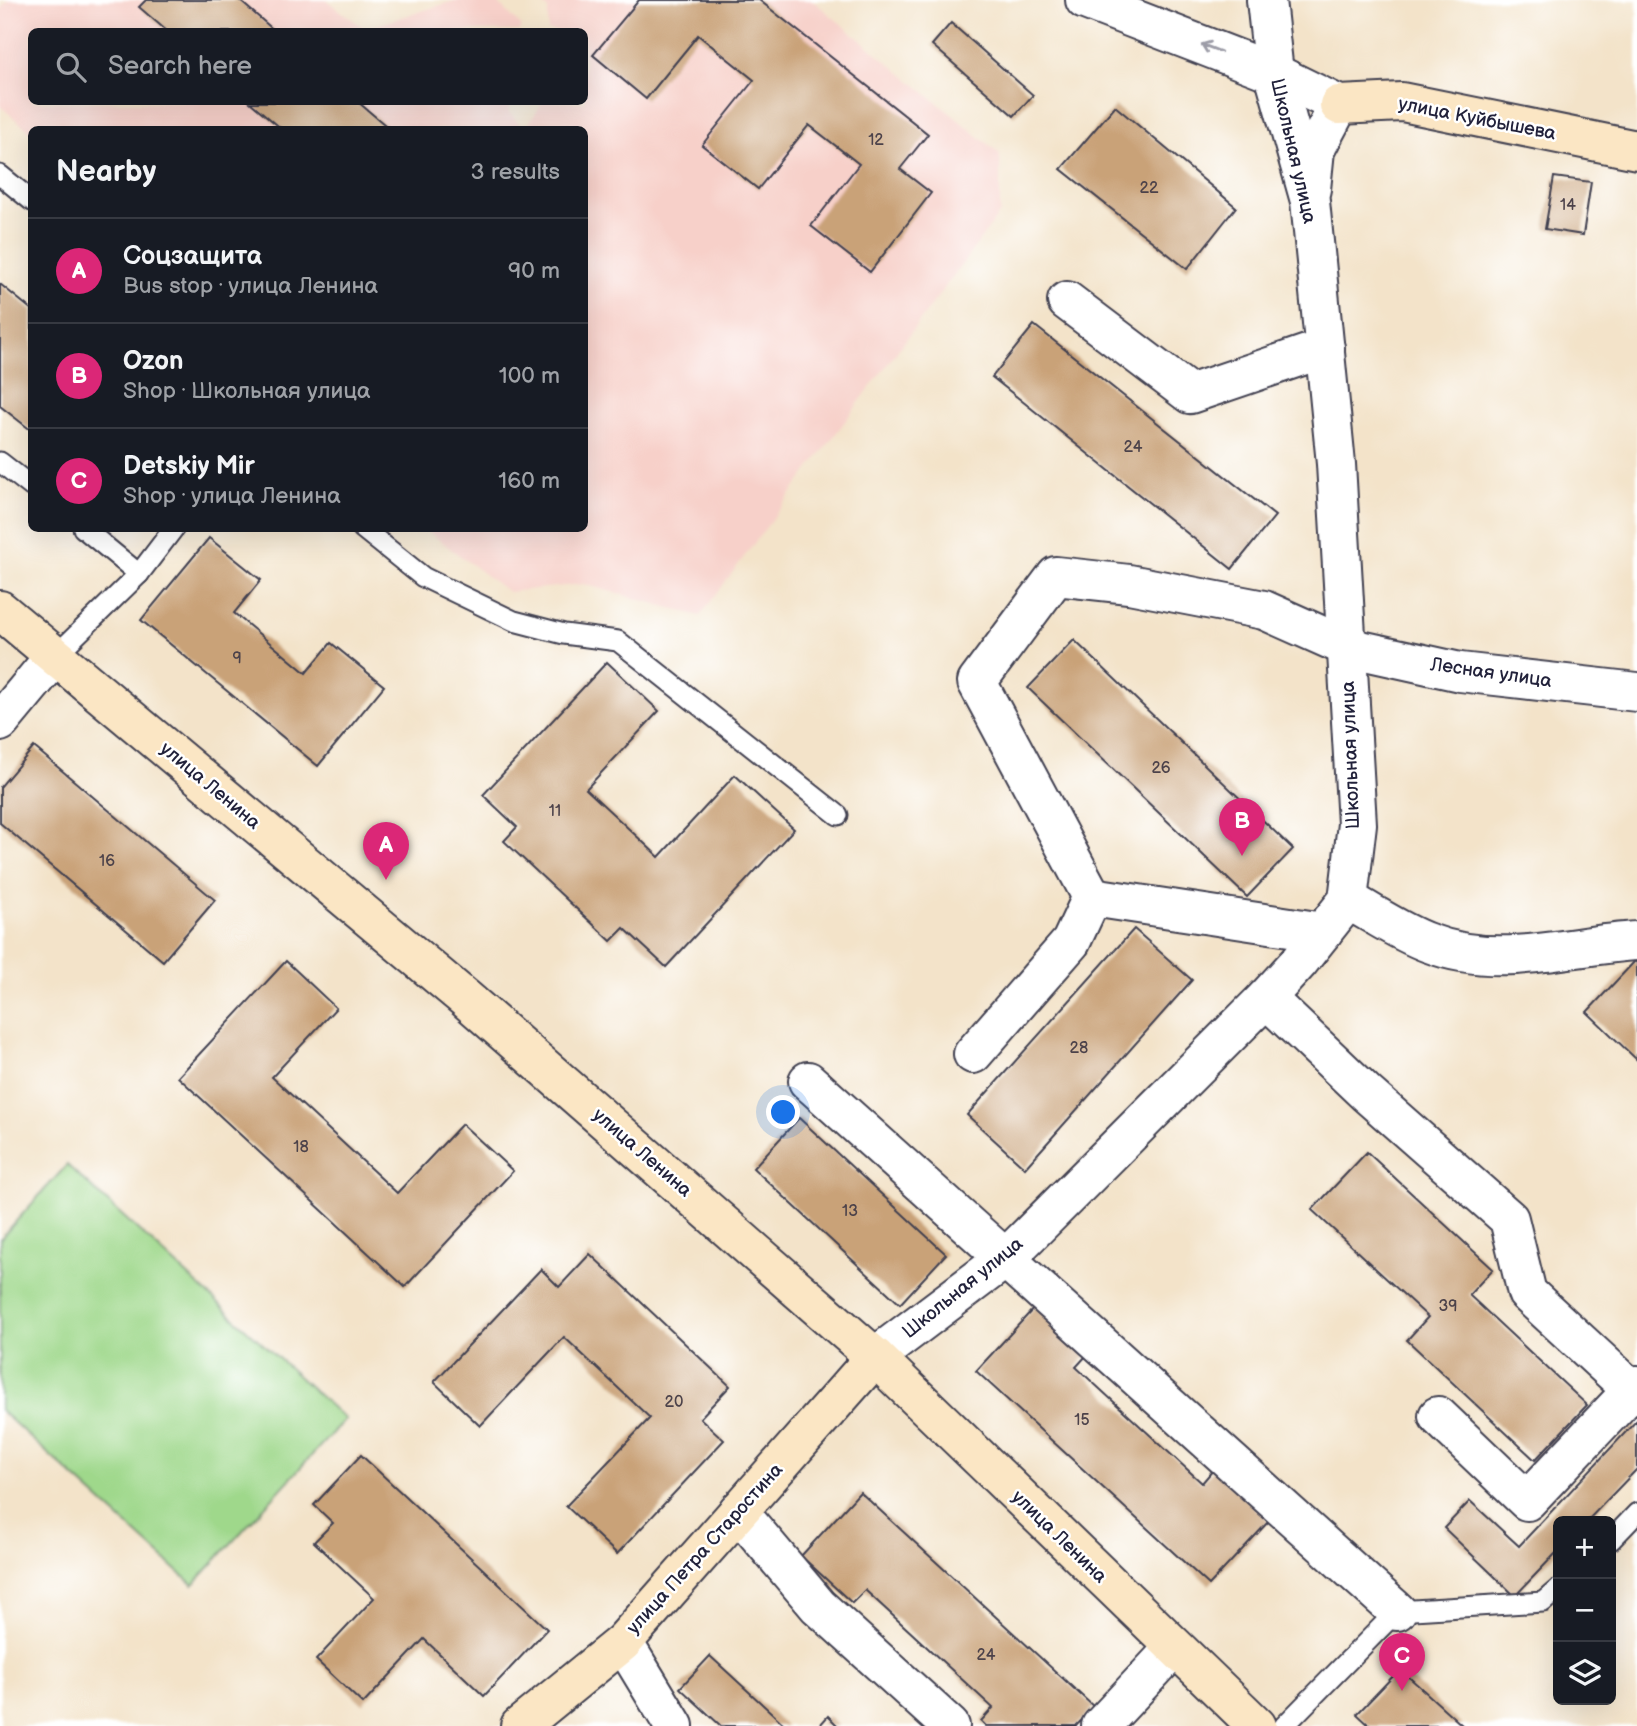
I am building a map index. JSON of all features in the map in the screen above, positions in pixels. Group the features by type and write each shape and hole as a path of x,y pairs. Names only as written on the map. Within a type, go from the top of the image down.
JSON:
{"main road":[{"name":"улица Куйбышева","path":"1339,105 1402,102 1637,150"},
{"name":"улица Ленина","path":"0,610 466,999 875,1357 1174,1648 1258,1726"},
{"name":"улица Петра Старостина","path":"520,1726 623,1642 875,1357"}],"street":[{"name":"улица Куйбышева","path":"1085,0 1274,73 1339,105"},
{"name":"Школьная улица","path":"875,1357 1006,1258 1265,998 1348,900 1357,824 1336,464 1310,201 1274,73 1266,0"},
{"path":"1310,201 1315,150 1339,105"},
{"path":"1067,300 1190,394 1325,348"},
{"name":"Лесная улица","path":"1092,897 977,682 1056,576 1129,584 1264,610 1347,647 1460,672 1637,692"},
{"path":"0,722 54,657"},
{"path":"973,1054 1072,942 1092,897 1323,932"},
{"path":"1348,900 1429,944 1493,957 1546,954 1637,941"},
{"path":"1265,998 1367,1094 1508,1219 1527,1293 1634,1387 1527,1502 1438,1416"},
{"path":"808,1081 1397,1611"},
{"path":"738,1511 818,1606 950,1726"},
{"path":"623,1642 674,1726"},
{"path":"1101,1726 1174,1648"}],"lane":[{"path":"0,175 28,198"},
{"path":"0,462 28,484"},
{"path":"88,532 139,574"},
{"path":"54,657 139,574 171,532"},
{"path":"367,532 423,578 514,621 564,634 618,641 838,815"},
{"path":"1616,1535 1637,1513"},
{"path":"1284,1726 1397,1611 1544,1602 1553,1594"}],"shaded area":[{"path":"8,0 326,0 364,28 28,28 28,105 510,105 509,112 521,126 28,126 28,129 0,106 0,10"},
{"path":"457,0 495,0 520,28 368,28"},
{"path":"537,0 812,0 1000,154 1000,213 700,616 583,584 508,592 429,532 588,532 588,126 527,126 541,105 588,105 588,28 548,28 548,9"}],"green space":[{"path":"67,1165 345,1419 193,1585 0,1410 0,1239"}],"building":[{"path":"146,0 239,0 271,28 163,28 139,7"},
{"path":"639,0 759,0 928,134 900,169 931,193 870,272 811,226 859,164 809,125 758,189 702,145 754,80 698,35 646,99 593,55"},
{"path":"951,23 1033,95 1014,116 932,45"},
{"path":"254,105 362,105 386,126 278,126"},
{"path":"1115,106 1236,207 1187,269 1061,169"},
{"path":"1554,177 1591,182 1583,235 1545,229"},
{"path":"0,284 28,307 28,428 0,406"},
{"path":"1034,325 1275,516 1232,569 992,377"},
{"path":"209,538 261,580 234,613 306,673 331,643 384,686 318,766 141,620"},
{"path":"1074,640 1293,849 1247,897 1028,688"},
{"path":"607,662 659,711 586,789 659,857 735,775 794,829 666,967 624,928 611,941 504,841 517,827 483,795"},
{"path":"34,747 215,900 163,961 0,823 0,787"},
{"path":"1134,929 1192,980 1025,1168 967,1115"},
{"path":"286,961 336,1008 272,1077 397,1193 462,1124 513,1171 405,1287 178,1077"},
{"path":"1635,961 1637,963 1637,1060 1587,1012"},
{"path":"799,1118 946,1254 900,1304 753,1168"},
{"path":"1367,1152 1493,1269 1469,1295 1587,1405 1535,1460 1407,1340 1428,1317 1312,1210"},
{"path":"590,1254 730,1386 700,1418 724,1440 617,1554 566,1506 650,1418 564,1337 480,1426 434,1382 541,1269 559,1287"},
{"path":"1035,1307 1087,1355 1076,1367 1202,1483 1213,1470 1269,1521 1209,1585 976,1371"},
{"path":"1637,1420 1637,1469 1592,1516 1553,1516 1553,1556 1515,1596 1444,1528 1470,1501 1519,1546"},
{"path":"361,1455 547,1629 484,1696 424,1639 363,1704 316,1660 374,1598 314,1542 333,1523 314,1505"},
{"path":"860,1492 1094,1707 1076,1726 986,1726 981,1721 993,1708 865,1590 852,1603 801,1556"},
{"path":"710,1656 786,1726 721,1726 680,1688"},
{"path":"1400,1669 1463,1726 1370,1726 1357,1714"},
{"path":"828,1716 838,1726 819,1726"}],"place":[{"name":"Ozon","path":"1242,856"},
{"name":"Соцзащита","path":"386,880"},
{"name":"Detskiy Mir","path":"1402,1691"}]}
